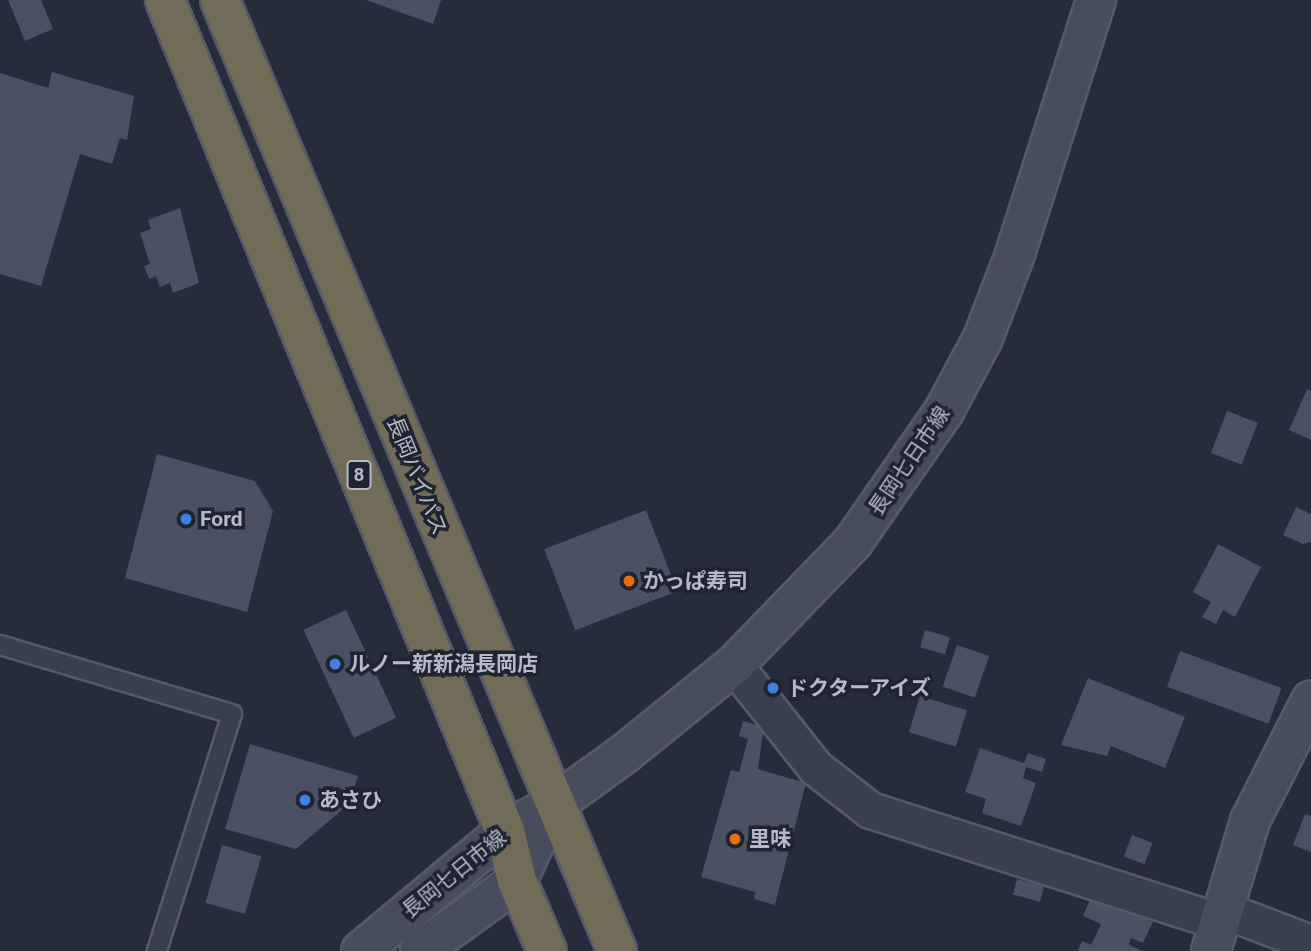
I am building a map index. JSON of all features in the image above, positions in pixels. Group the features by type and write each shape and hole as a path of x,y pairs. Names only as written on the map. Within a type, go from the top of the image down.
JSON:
{"highway":[{"name":"8","path":"165,0 505,831 517,881 547,951"},
{"name":"長岡バイパス","path":"220,0 552,806 617,951"}],"main road":[{"name":"長岡七日市線","path":"361,951 505,831 552,806 734,665 853,542 944,411 983,338 1015,254 1096,0"},
{"path":"1218,928 1250,821 1311,701"},
{"name":"長岡七日市線","path":"420,951 517,881 552,806"}],"street":[{"path":"734,665 784,734 843,794 870,810 1218,928 1311,943"}],"lane":[{"path":"0,645 232,713 157,951"}],"building":[{"path":"8,0 41,0 53,29 25,41"},
{"path":"366,0 441,0 433,24"},
{"path":"52,72 134,96 127,140 120,138 112,164 80,154 41,286 0,274 0,73 48,88"},
{"path":"180,208 199,283 173,293 170,283 160,287 156,276 149,279 144,266 150,264 140,233 151,229 148,220"},
{"path":"1307,389 1311,391 1311,440 1289,430"},
{"path":"1227,411 1258,423 1242,465 1211,453"},
{"path":"157,454 255,481 273,511 247,612 125,578"},
{"path":"1296,507 1311,514 1311,542 1303,544 1283,535"},
{"path":"646,510 677,591 575,630 544,549"},
{"path":"1218,544 1261,567 1235,617 1223,610 1216,624 1202,617 1211,602 1193,592"},
{"path":"346,610 396,718 354,738 303,630"},
{"path":"925,630 950,637 945,654 920,647"},
{"path":"957,645 989,656 975,698 943,687"},
{"path":"1180,651 1281,688 1268,724 1167,687"},
{"path":"1088,678 1185,717 1165,768 1111,746 1107,756 1061,745"},
{"path":"920,696 967,710 956,747 909,732"},
{"path":"743,721 764,727 758,769 806,783 775,905 754,899 755,892 701,877 731,770 739,772 748,739 739,736"},
{"path":"250,744 358,776 349,804 296,849 225,829"},
{"path":"980,748 1024,763 1028,753 1046,759 1042,772 1026,767 1023,778 1036,783 1021,826 982,813 986,799 965,792"},
{"path":"1305,814 1311,816 1311,852 1293,845"},
{"path":"1132,835 1153,843 1144,864 1124,856"},
{"path":"222,845 261,856 245,914 205,903"},
{"path":"1017,879 1044,886 1040,902 1013,894"},
{"path":"1092,895 1153,922 1143,943 1131,938 1129,945 1143,951 1078,951 1082,941 1091,945 1101,924 1083,916"}],"place":[{"name":"Ford","path":"186,519"},
{"name":"かっぱ寿司","path":"629,581"},
{"name":"ルノー新新潟長岡店","path":"335,664"},
{"name":"ドクターアイズ","path":"773,688"},
{"name":"あさひ","path":"305,800"},
{"name":"里味","path":"735,839"}]}
